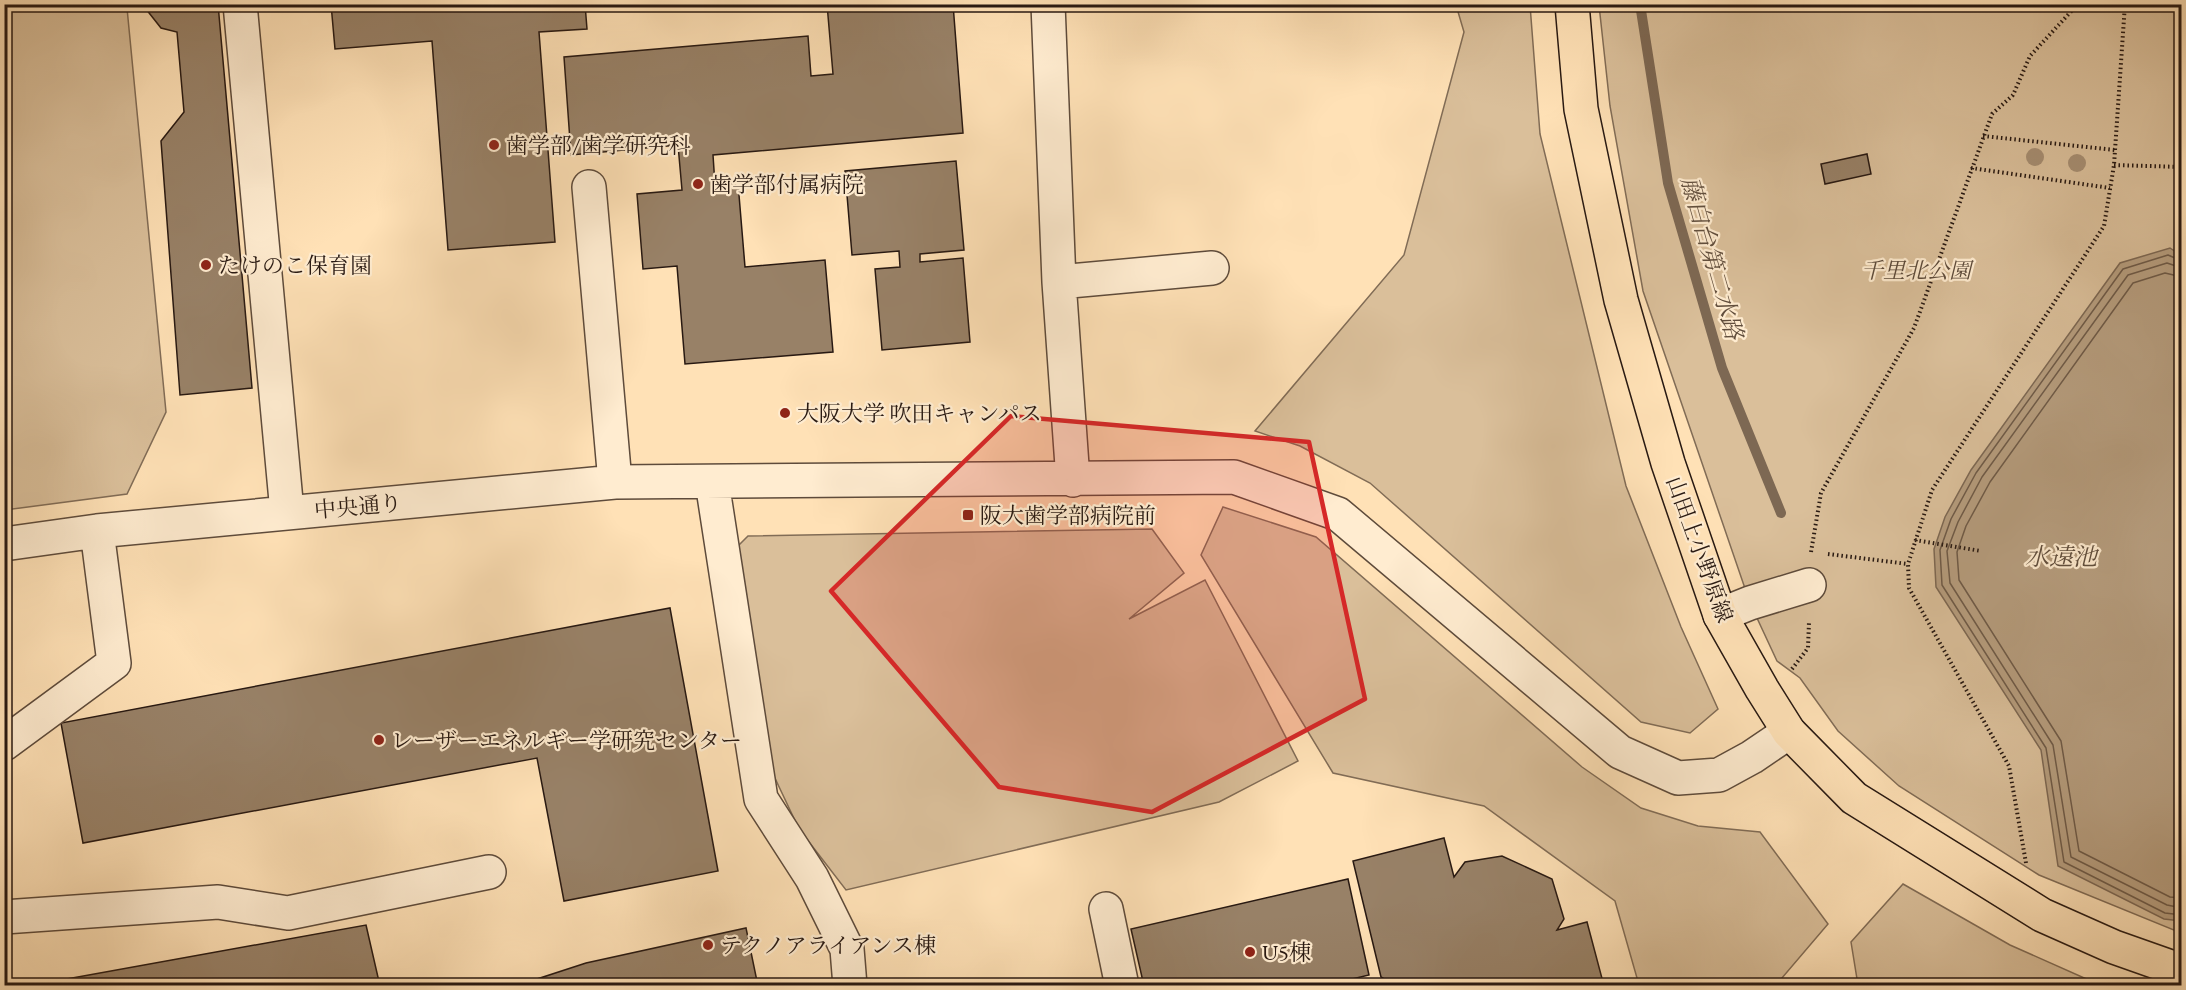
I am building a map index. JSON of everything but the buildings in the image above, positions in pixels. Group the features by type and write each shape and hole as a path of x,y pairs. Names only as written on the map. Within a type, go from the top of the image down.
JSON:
{"main road":[{"name":"山田上小野原線","path":"1572,4 1581,109 1621,300 1668,463 1720,615 1789,732 1854,798 2042,915 2114,947 2181,971"}],"street":[{"path":"240,4 287,512"},
{"path":"1048,4 1059,282 1073,480"},
{"path":"589,187 615,482"},
{"path":"1059,282 1212,268"},
{"name":"中央通り","path":"4,544 97,531 615,482 1234,477 1338,514 1620,752 1678,778 1719,775 1752,757 1789,732"},
{"path":"712,482 761,799 812,878 847,949 850,986"},
{"path":"4,744 114,663 97,531"},
{"path":"1720,615 1809,585"},
{"path":"4,917 218,902 288,913 489,872"},
{"path":"1106,909 1122,986"}],"path":[{"path":"1788,674 1808,648 1810,552 1821,493 1914,328 1992,114 2013,95 2030,56 2078,4"},
{"path":"2027,864 2009,766 1909,588 1908,564 1932,490 2104,226 2114,165 2125,4"},
{"path":"1983,136 2115,150"},
{"path":"2114,165 2181,167"},
{"path":"1971,168 2110,188"},
{"path":"1915,540 1981,551"},
{"path":"1810,552 1908,564"}],"highlighted area":[{"path":"1011,416 1309,442 1365,699 1152,812 999,787 831,591"}],"green space":[{"path":"125,4 166,412 127,494 5,510 5,5"},
{"path":"1456,5 1530,5 1540,134 1626,486 1681,627 1718,709 1690,733 1641,722 1370,483 1300,446 1255,431 1404,255 1464,32"},
{"name":"千里北公園","path":"1599,5 2181,5 2181,933 2039,875 1899,786 1838,731 1800,678 1777,661 1750,603 1643,291 1610,106"},
{"path":"1223,507 1316,537 1582,767 1641,808 1698,826 1760,832 1828,924 1776,985 1639,985 1615,901 1484,806 1333,773 1201,555"},
{"path":"1152,529 1184,573 1129,619 1205,580 1298,761 1219,802 846,890 799,829 773,774 733,551 748,536"},
{"path":"1903,884 2010,945 2100,985 1858,985 1851,942"}],"water":[{"name":"水遠池","path":"2170,248 2182,256 2181,921 2164,919 2058,866 2041,750 1936,587 1934,549 1945,517 1971,470 2120,263"}],"waterway":[{"name":"藤白台第二水路","path":"1640,4 1668,183 1722,368 1781,513"}],"place":[{"name":"歯学部/歯学研究科","path":"494,145"},
{"name":"歯学部付属病院","path":"698,184"},
{"name":"たけのこ保育園","path":"206,265"},
{"name":"大阪大学 吹田キャンパス","path":"785,413"},
{"name":"阪大歯学部病院前","path":"968,515"},
{"name":"レーザーエネルギー学研究センター","path":"379,740"},
{"name":"テクノアライアンス棟","path":"708,945"},
{"name":"U5棟","path":"1250,952"}]}
